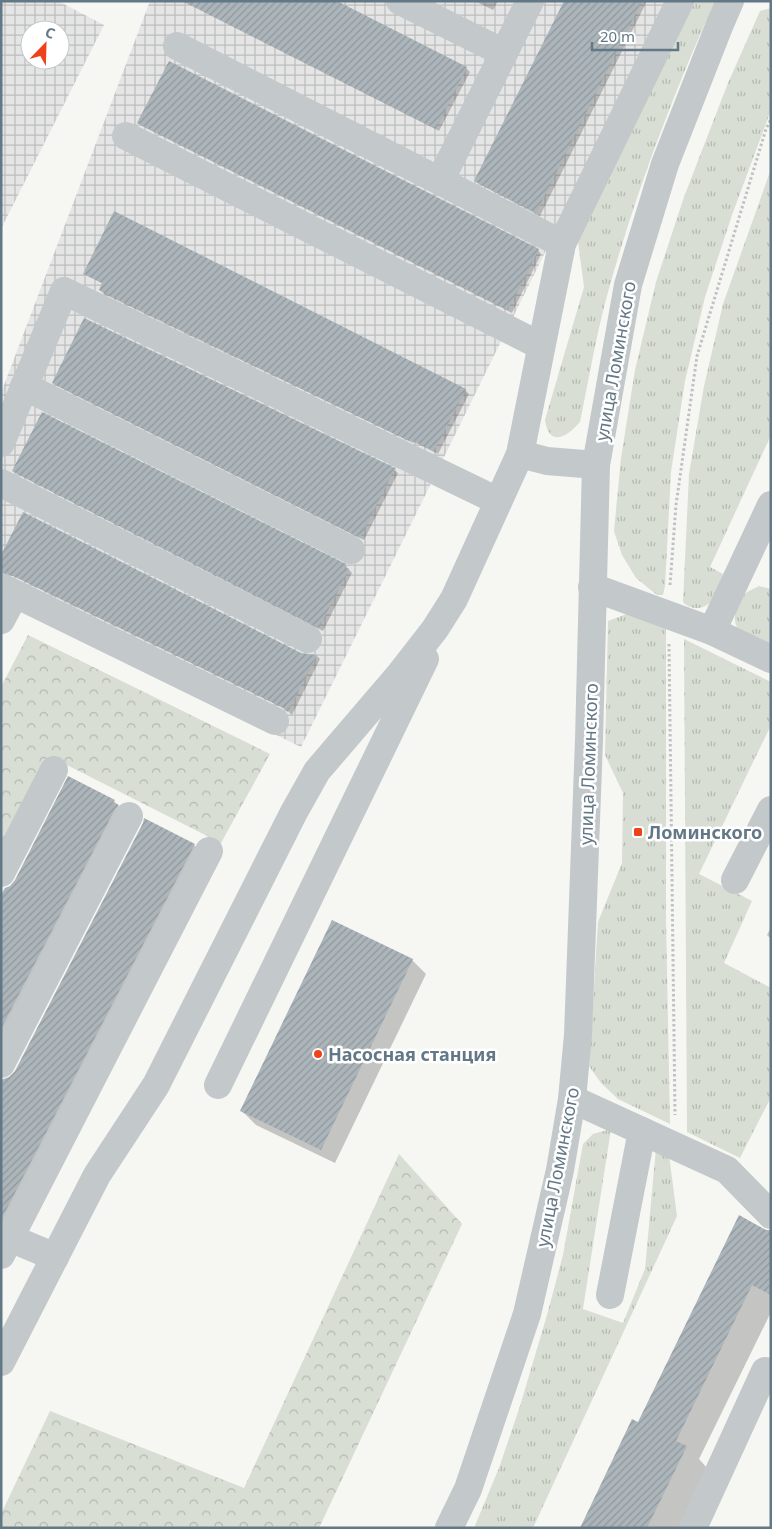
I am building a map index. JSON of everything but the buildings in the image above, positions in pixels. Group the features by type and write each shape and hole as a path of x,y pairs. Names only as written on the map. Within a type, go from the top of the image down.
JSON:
{"street":[{"path":"400,1 504,53"},
{"path":"440,181 530,1"},
{"path":"218,1085 454,599 520,454 562,244 680,1"},
{"name":"улица Ломинского","path":"449,1528 468,1489 528,1314 560,1170 572,1099 578,1035 589,740 596,465 628,285 665,164 730,1"},
{"path":"177,46 562,244"},
{"path":"126,136 542,346"},
{"path":"1,443 64,291 498,501"},
{"path":"24,386 351,550"},
{"path":"520,454 547,461 596,465"},
{"path":"1,483 308,639"},
{"path":"712,631 771,505"},
{"path":"592,587 712,631 771,659"},
{"path":"1,620 8,591 275,721"},
{"path":"5,1348 97,1175 156,1085 294,812 317,771 400,674 435,629 454,599"},
{"path":"1,873 54,770"},
{"path":"735,880 771,810"},
{"path":"1,1064 129,816"},
{"path":"55,1256 6,1246 209,851"},
{"path":"572,1099 727,1170 771,1215"},
{"path":"610,1295 642,1131"},
{"path":"693,1528 765,1371 771,1374"}],"shaded area":[{"path":"1,1 58,1 104,25 1,229"},
{"path":"150,1 669,1 301,747 1,602 1,393"}],"green space":[{"path":"692,1 715,1 684,72 630,218 604,308 580,422 570,432 554,437 547,429 545,420 584,287 578,242"},
{"path":"771,8 771,110 732,215 705,297 685,381 671,472 665,586 663,595 657,595 636,578 622,555 614,531 621,458 635,370 656,282 684,197 728,83 760,11"},
{"path":"771,169 771,435 710,567 723,574 715,595 707,605 695,608 683,602 689,474 704,386 723,304"},
{"path":"759,586 771,589 771,646 742,633 738,629 735,619 737,608 742,598 748,591"},
{"path":"632,612 666,629 666,920 670,1124 618,1099 601,1083 589,1066 598,922 622,863 623,793 605,755 608,621"},
{"path":"28,635 270,754 221,843 53,758 1,856 1,687"},
{"path":"684,639 771,682 771,725 699,874 752,901 724,963 771,988 771,1097 740,1158 687,1132"},
{"path":"611,1129 583,1309 623,1323 645,1269 656,1148 669,1155 677,1216 533,1528 474,1528 499,1468 547,1315 563,1255 583,1144 593,1134"},
{"path":"399,1154 462,1224 319,1528 1,1528 1,1514 50,1411 244,1488"}],"place":[{"name":"Ломинского","path":"638,832"},
{"name":"Насосная станция","path":"318,1054"}]}
